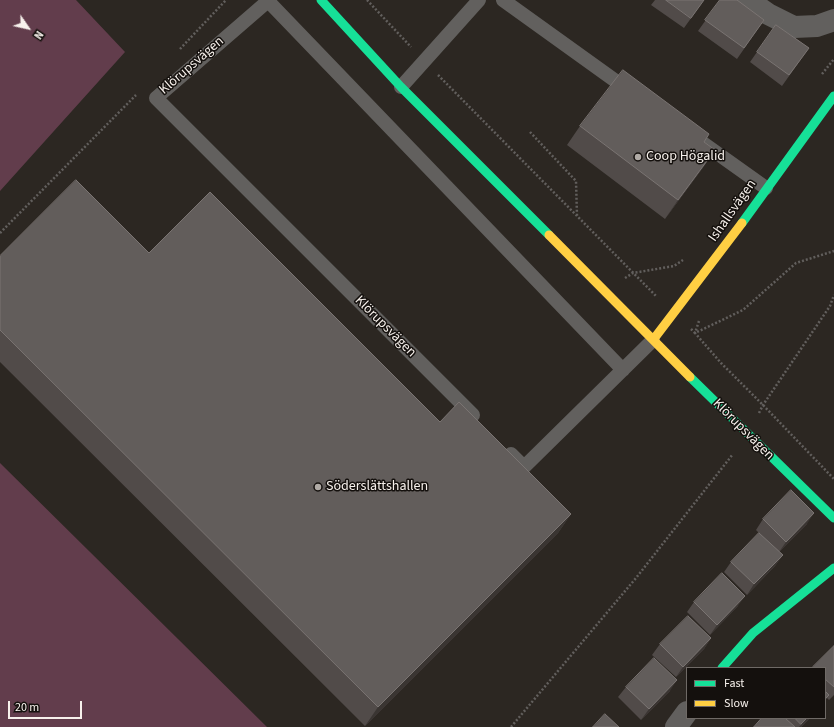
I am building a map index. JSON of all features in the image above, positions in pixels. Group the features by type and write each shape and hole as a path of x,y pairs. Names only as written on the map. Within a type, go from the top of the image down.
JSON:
{"street":[{"name":"Klörupsvägen","path":"321,0 401,87 748,435 834,518"},
{"path":"748,0 768,14 794,27 817,26 834,20"},
{"name":"Ishallsvägen","path":"653,340 727,244 766,188 834,96"},
{"path":"723,667 753,633 834,568"},
{"path":"676,727 686,713"}],"lane":[{"path":"401,87 479,0"},
{"path":"502,0 641,99"},
{"name":"Klörupsvägen","path":"480,422 156,98 268,1 623,370"},
{"path":"691,135 766,188"},
{"path":"502,445 524,467 653,340"}],"path":[{"path":"179,50 226,0"},
{"path":"367,0 424,61 674,314 695,333 721,363 834,478"},
{"path":"0,234 137,94"},
{"path":"530,132 576,181 577,216"},
{"path":"695,333 743,310 796,263 834,251"},
{"path":"511,727 636,578 748,435 763,405 830,306 834,295"}],"shaded area":[{"path":"0,0 76,0 125,52 0,191"},
{"path":"0,463 267,727 0,727"}],"building":[{"path":"666,0 704,0 691,18"},
{"path":"720,0 737,0 764,20 744,48 705,20"},
{"path":"776,25 809,48 789,75 757,52"},
{"name":"Coop Högalid","path":"623,70 709,134 704,142 715,150 678,200 580,126"},
{"name":"Söderslättshallen","path":"76,180 149,253 210,192 440,422 459,402 571,514 378,707 0,330 0,256"},
{"path":"791,490 814,513 786,542 763,519"},
{"path":"759,533 783,555 754,584 731,562"},
{"path":"722,573 745,596 717,625 694,602"},
{"path":"688,616 711,638 683,667 660,644"},
{"path":"834,646 834,687 826,680 826,667 813,667"},
{"path":"654,658 677,680 649,709 626,687"},
{"path":"605,714 619,727 593,727"},
{"path":"761,719 786,719 795,727 754,727"},
{"path":"796,719 806,719 801,724"}],"traffic: fast":[{"path":"321,0 401,87 549,235"},
{"path":"742,223 834,96"},
{"path":"690,377 834,518"},
{"path":"723,667 753,633 834,568"}],"traffic: slow":[{"path":"653,340 742,223"},
{"path":"549,235 690,377"}],"place":[{"name":"Coop Högalid","path":"638,157"},
{"name":"Söderslättshallen","path":"318,487"}]}
